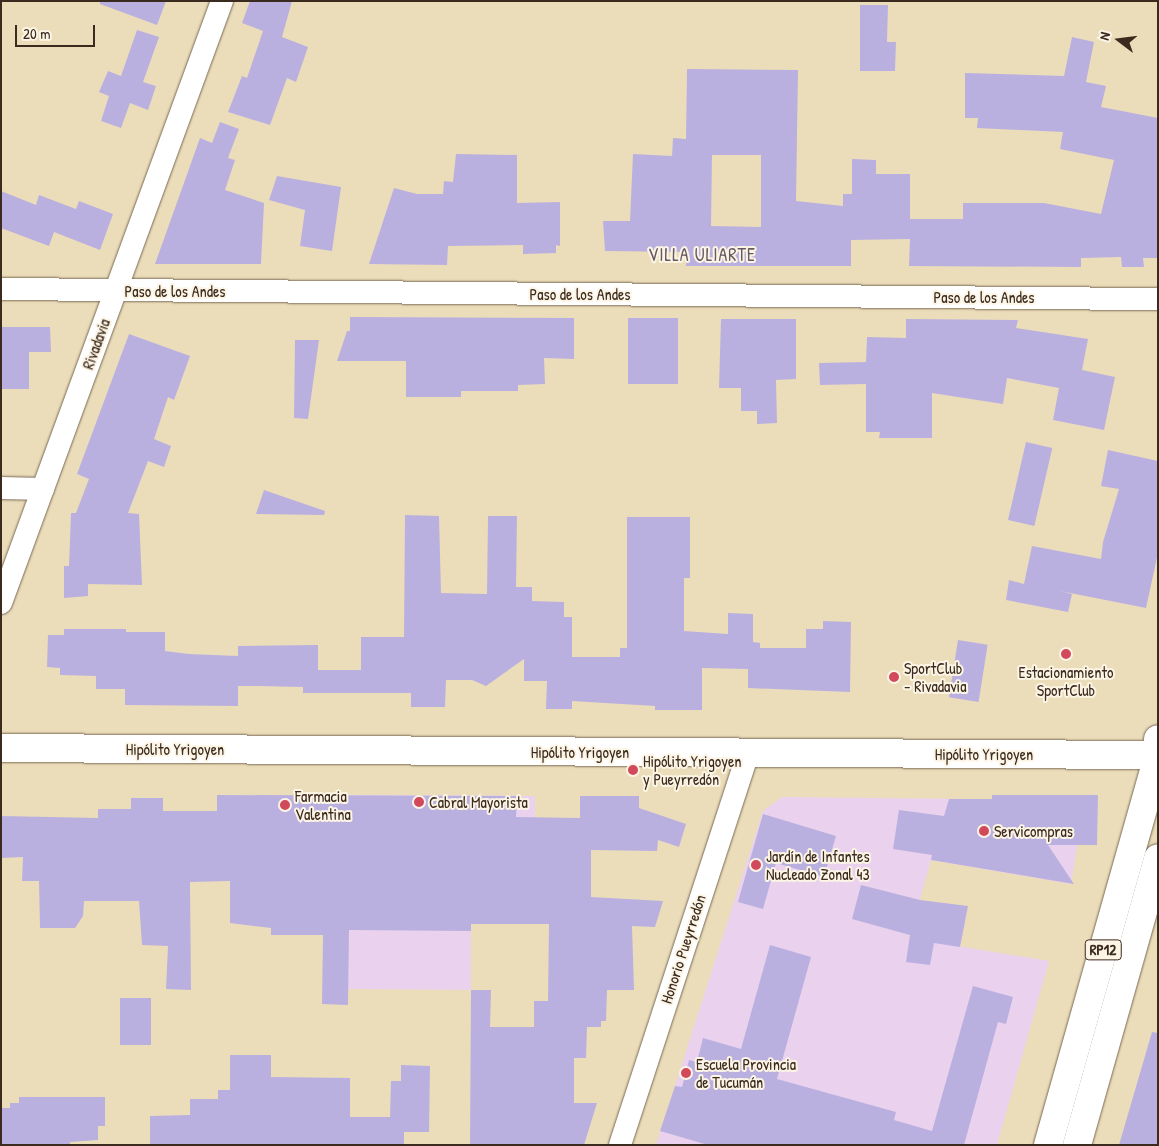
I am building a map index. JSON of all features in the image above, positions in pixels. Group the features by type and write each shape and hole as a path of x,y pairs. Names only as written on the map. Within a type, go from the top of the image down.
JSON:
{"main road":[{"name":"Hipólito Yrigoyen","path":"1,748 748,753 1157,750"},
{"name":"RP12","path":"1048,1145 1157,750"},
{"name":"RP12","path":"1077,1145 1158,858"}],"street":[{"name":"Rivadavia","path":"1,603 222,1"},
{"name":"Paso de los Andes","path":"1,289 1158,299"},
{"path":"1,488 43,489"},
{"name":"Honorio Pueyrredón","path":"620,1145 748,753"}],"shaded area":[{"path":"350,795 535,796 535,924 471,924 471,990 348,989"},
{"path":"782,797 1067,800 1082,816 1071,884 931,860 909,938 1049,961 997,1145 656,1145 763,811"}],"building":[{"path":"100,1 166,1 157,25 100,4"},
{"path":"250,1 292,1 282,37 308,47 296,82 287,78 270,125 228,112 242,76 247,78 263,31 242,23"},
{"path":"860,5 888,5 887,42 896,42 895,71 860,71"},
{"path":"137,30 159,37 143,82 156,86 148,110 130,103 121,128 101,121 109,96 99,92 108,71 121,76"},
{"path":"1072,37 1094,42 1086,82 1106,86 1101,107 1158,118 1158,258 1143,258 1144,267 1122,267 1121,257 1081,258 1081,267 909,266 910,239 851,240 851,266 686,266 686,252 605,251 603,221 630,221 633,154 672,156 673,138 686,139 687,69 798,70 796,201 843,206 843,194 852,194 852,159 876,160 876,174 910,174 910,219 963,219 963,203 1044,203 1101,214 1114,160 1060,149 1063,132 977,128 978,118 965,118 965,73 1064,76","holes":["712,155 761,155 761,227 711,226"]},
{"path":"220,122 239,129 228,158 235,160 225,190 264,203 261,264 155,264 200,138 212,143"},
{"path":"456,154 517,155 517,203 560,202 560,246 556,245 556,253 523,254 523,245 448,246 447,265 369,264 394,188 417,194 443,194 444,181 453,182"},
{"path":"277,176 341,187 332,251 300,246 305,210 269,200"},
{"path":"1,191 36,205 39,195 76,209 79,201 113,214 100,250 54,232 49,246 1,228"},
{"path":"350,317 574,318 574,359 544,358 545,384 518,385 518,391 461,391 461,397 406,397 406,361 337,361 347,331 350,331"},
{"path":"628,318 678,318 678,384 628,384"},
{"path":"721,319 796,319 796,379 776,380 777,423 757,424 757,411 741,411 741,388 719,388"},
{"path":"906,319 1018,320 1016,328 1088,339 1082,370 1115,377 1104,430 1053,420 1059,388 1007,378 1003,404 932,393 932,438 879,438 880,432 866,432 866,384 820,385 819,363 866,362 867,337 906,338"},
{"path":"1,327 50,327 51,352 29,352 29,389 1,389"},
{"path":"129,334 190,356 174,400 168,397 154,439 171,446 164,467 148,461 128,513 139,514 142,585 88,584 88,596 64,598 64,566 69,566 71,513 76,513 89,479 77,474"},
{"path":"295,340 319,340 308,419 294,418"},
{"path":"1026,442 1052,448 1034,526 1008,520"},
{"path":"1108,450 1158,461 1158,553 1146,608 1060,591 1072,594 1068,612 1006,600 1009,580 1024,584 1032,546 1101,559 1103,542 1119,489 1101,486"},
{"path":"264,490 325,511 324,515 256,514"},
{"path":"405,515 439,516 441,593 487,594 488,516 517,516 516,587 532,587 532,601 564,602 564,617 572,617 572,657 620,657 620,648 627,648 627,517 690,517 690,578 684,578 684,631 728,634 728,613 753,614 753,642 760,643 760,648 806,648 806,629 823,629 823,621 851,622 850,692 748,688 748,669 702,668 702,710 655,710 655,706 572,701 572,709 546,709 547,681 524,681 524,659 486,686 472,680 446,680 445,707 411,707 411,693 303,693 303,687 258,686 238,686 238,706 125,705 125,689 96,689 96,676 60,675 60,668 47,667 48,635 64,635 64,629 126,629 126,632 165,632 165,651 189,654 238,656 238,646 318,645 318,670 361,670 361,637 404,637"},
{"path":"958,640 988,645 979,702 949,697"},
{"path":"217,795 517,796 516,817 580,818 580,796 639,796 639,808 686,824 679,847 658,840 657,851 591,850 591,897 663,901 655,927 632,926 634,990 607,990 606,1021 601,1021 601,1027 587,1027 586,1058 574,1058 574,1103 597,1103 584,1145 470,1145 471,990 491,990 490,1027 534,1027 534,1001 548,1001 549,924 471,924 471,931 349,930 348,1005 322,1004 323,935 271,935 271,928 230,923 230,881 190,882 191,990 166,989 168,946 142,945 139,901 84,901 83,916 75,928 40,928 39,881 22,881 23,857 1,858 1,816 98,818 98,809 131,809 131,798 163,798 163,811 217,811"},
{"path":"992,795 1098,795 1097,845 1048,845 1074,884 931,860 932,855 893,849 899,810 944,816 949,799 992,799"},
{"path":"763,814 836,836 824,877 776,863 763,909 738,902"},
{"path":"861,885 920,900 968,906 960,947 934,943 930,965 906,962 910,935 852,919"},
{"path":"770,945 811,957 777,1079 896,1112 894,1120 932,1131 973,986 1013,997 1006,1024 998,1022 964,1145 708,1145 660,1131 675,1086 682,1087 689,1060 697,1062 703,1038 741,1049"},
{"path":"120,998 151,998 151,1045 120,1045"},
{"path":"1152,1032 1158,1033 1158,1145 1119,1145"},
{"path":"230,1055 271,1055 271,1077 350,1078 350,1117 390,1117 391,1081 401,1081 401,1065 430,1066 429,1132 404,1132 404,1145 150,1145 150,1116 190,1115 190,1099 218,1099 218,1090 230,1090"},
{"path":"19,1097 105,1097 105,1126 98,1126 98,1140 70,1142 70,1145 1,1145 1,1108 10,1108 10,1103 19,1103"}],"place":[{"name":"Estacionamiento SportClub","path":"1066,654"},
{"name":"SportClub - Rivadavia","path":"894,677"},
{"name":"Hipólito Yrigoyen y Pueyrredón","path":"633,770"},
{"name":"Cabral Mayorista","path":"419,802"},
{"name":"Farmacia Valentina","path":"285,805"},
{"name":"Servicompras","path":"984,831"},
{"name":"Jardín de Infantes Nucleado Zonal 43","path":"756,865"},
{"name":"Escuela Provincia de Tucumán","path":"686,1073"}],"district":[{"name":"VILLA ULIARTE","path":"702,255"}]}
